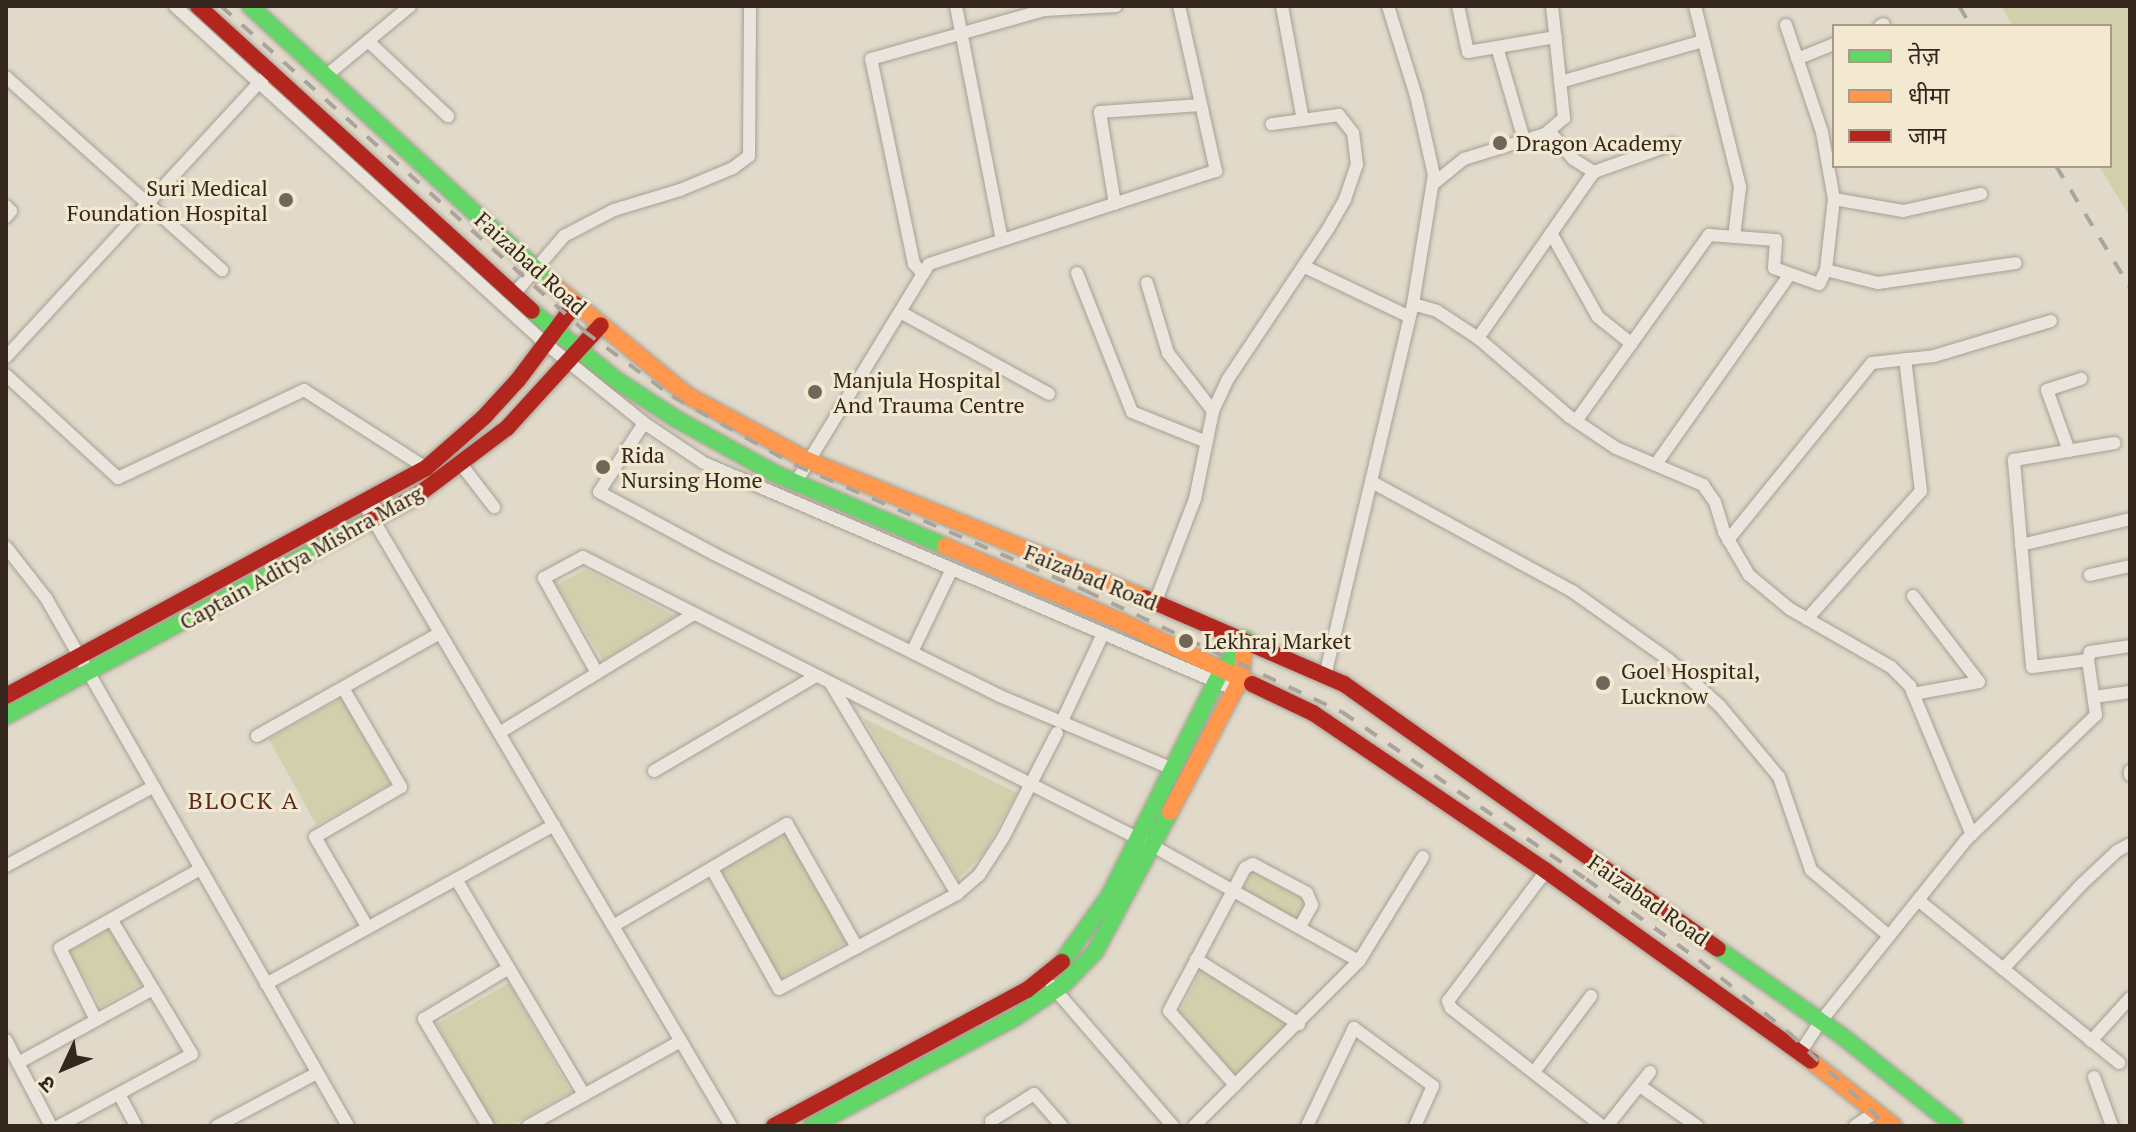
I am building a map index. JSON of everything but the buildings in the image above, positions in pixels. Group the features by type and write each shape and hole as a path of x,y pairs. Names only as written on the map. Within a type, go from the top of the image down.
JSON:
{"main road":[{"name":"Faizabad Road","path":"198,6 264,77 514,294 550,337 574,357 615,379 678,420 796,482 1228,679 1313,713 1546,871 1800,1053 1894,1126"},
{"name":"Faizabad Road","path":"250,6 575,304 687,395 807,460 1246,639 1344,684 1821,1021 1955,1126"},
{"name":"Captain Aditya Mishra Marg","path":"6,696 426,468 484,417 518,380 575,304"},
{"name":"Captain Aditya Mishra Marg","path":"6,716 415,497 507,428 601,325"},
{"path":"774,1126 1050,984 1095,952 1246,639"},
{"path":"1146,842 1173,769 1228,679"},
{"path":"812,1126 1016,1017 1050,984"}],"street":[{"path":"175,6 264,77 550,337"},
{"path":"327,75 410,6"},
{"path":"514,294 564,236 614,210 680,190 733,168 749,156 752,114 750,6"},
{"path":"956,6 1002,240"},
{"path":"923,274 914,264 871,59 1044,8 1116,6"},
{"path":"796,482 929,264 1216,171 1179,6"},
{"path":"1282,6 1303,120"},
{"path":"1325,676 1411,311 1434,175 1416,96 1388,6"},
{"path":"1458,6 1468,52 1556,37"},
{"path":"1433,184 1464,159 1549,131 1564,118 1552,6"},
{"path":"1695,6 1740,187 1734,237"},
{"path":"1576,421 1709,235 1776,240 1774,268 1819,284 1826,270 1834,199 1828,138 1786,25"},
{"path":"368,41 448,116"},
{"path":"1560,82 1703,41"},
{"path":"1797,59 1832,45"},
{"path":"1497,47 1524,140"},
{"path":"6,77 222,270"},
{"path":"6,357 264,77"},
{"path":"1115,204 1100,112 1201,105"},
{"path":"1155,603 1195,499 1204,441 1213,411 1228,379 1305,267 1345,199 1357,165 1353,133 1339,115 1272,124"},
{"path":"1549,131 1573,159 1594,172"},
{"path":"1478,338 1594,172 1673,144"},
{"path":"1834,199 1903,211 1981,194"},
{"path":"6,206 11,211 6,217"},
{"path":"1551,233 1598,317 1632,344"},
{"path":"1826,270 1878,283 2016,263"},
{"path":"1305,267 1411,311 1437,311 1478,338 1576,421 1616,448 1703,485 1715,502 1728,540 1749,575 1807,619 1891,667 1913,694 1972,835"},
{"path":"1077,273 1132,412 1204,441"},
{"path":"1656,464 1790,274"},
{"path":"1147,283 1168,353 1213,411"},
{"path":"900,312 1049,394"},
{"path":"1728,540 1872,363 1934,356 2051,321"},
{"path":"574,357 644,423 704,463 1103,634 1228,679"},
{"path":"1807,619 1921,491 1905,359"},
{"path":"6,375 118,478 304,390 426,468"},
{"path":"2069,451 2047,390 2081,379"},
{"path":"644,423 599,492 1060,727 1173,769"},
{"path":"2088,660 2032,667 2014,460 2115,443"},
{"path":"460,463 494,507"},
{"path":"1372,482 1572,591 1669,660 1720,706 1779,777 1811,870 1889,936"},
{"path":"364,504 731,1126"},
{"path":"2021,545 2130,519"},
{"path":"6,547 46,598 348,1126"},
{"path":"597,673 544,578 583,557 1146,842 1359,961"},
{"path":"2090,575 2130,566"},
{"path":"912,652 952,569"},
{"path":"1913,596 1979,682 1913,694"},
{"path":"499,733 694,614"},
{"path":"257,736 440,633"},
{"path":"712,869 779,989 957,894 979,875 1003,838 1103,634"},
{"path":"1800,1053 1821,1021 1972,835 2096,715 2088,660 2090,652 2130,646"},
{"path":"654,771 816,676"},
{"path":"831,684 957,894"},
{"path":"343,688 401,787 315,837 368,928"},
{"path":"2094,697 2130,692"},
{"path":"6,866 153,787"},
{"path":"613,926 787,824 857,947"},
{"path":"266,984 554,825"},
{"path":"2003,969 2082,884 2117,851 2130,844"},
{"path":"1194,1126 1359,961 1423,857"},
{"path":"1235,1085 1169,1011 1245,868 1253,864 1307,893 1312,905 1300,927"},
{"path":"96,1020 60,948 200,869"},
{"path":"1546,871 1448,1001 1451,1008 1605,1126 1650,1072"},
{"path":"456,879 584,1095"},
{"path":"1918,900 2119,1063"},
{"path":"59,1126 192,1054 111,919"},
{"path":"1196,959 1299,1024"},
{"path":"488,1126 424,1019 509,968"},
{"path":"1050,984 1173,1126"},
{"path":"18,1063 153,989"},
{"path":"1534,1072 1591,996"},
{"path":"2091,1041 2130,998"},
{"path":"1307,1126 1354,1028 1433,1086 1415,1126"},
{"path":"6,1040 51,1126"},
{"path":"528,1126 681,1041"},
{"path":"217,1126 317,1073"},
{"path":"2094,1077 2112,1126"},
{"path":"1640,1086 1697,1126"},
{"path":"119,1094 136,1126"},
{"path":"991,1121 1034,1094 1062,1126"},
{"path":"1855,1126 1876,1112"}],"green space":[{"path":"2001,6 2130,6 2130,217 2100,168 2112,168 2112,24 2012,24"},
{"path":"586,569 675,616 603,660 556,585"},
{"path":"342,698 390,785 317,825 269,739"},
{"path":"863,718 1017,793 984,853 958,879"},
{"path":"786,834 846,942 780,979 720,871"},
{"path":"1252,871 1307,902 1296,921 1241,890"},
{"path":"110,928 142,983 101,1007 69,952"},
{"path":"1202,968 1290,1025 1235,1079 1178,1015"},
{"path":"509,983 571,1092 511,1126 495,1126 437,1024"}],"railway":[{"path":"221,6 584,331 672,396 795,465 1086,591 1342,712 1699,960 1788,1032 1887,1126"},
{"path":"1959,6 1970,24"},
{"path":"2057,168 2130,287"}],"traffic: fast":[{"path":"250,6 551,283"},
{"path":"532,311 615,379 678,420 776,474 945,546"},
{"path":"6,716 368,522"},
{"path":"1062,962 1109,896 1223,667 1246,639"},
{"path":"812,1126 1016,1017 1063,985 1095,952 1170,812"},
{"path":"1718,949 1842,1036 1955,1126"}],"traffic: slow":[{"path":"551,283 687,395 807,460 1145,598"},
{"path":"945,546 1118,620 1252,684"},
{"path":"1170,812 1241,678 1245,641"},
{"path":"1811,1061 1894,1126"}],"traffic: jam":[{"path":"198,6 532,311"},
{"path":"6,696 426,468 484,417 518,380 575,304"},
{"path":"368,522 415,497 507,428 601,325"},
{"path":"1145,598 1344,684 1718,949"},
{"path":"1252,684 1313,713 1546,871 1811,1061"},
{"path":"774,1126 1027,990 1062,962"}],"place":[{"name":"Dragon Academy","path":"1500,143"},
{"name":"Suri Medical Foundation Hospital","path":"286,200"},
{"name":"Manjula Hospital And Trauma Centre","path":"815,392"},
{"name":"Rida Nursing Home","path":"603,467"},
{"name":"Lekhraj Market","path":"1186,641"},
{"name":"Goel Hospital, Lucknow","path":"1603,683"}],"district":[{"name":"BLOCK A","path":"244,801"}]}
